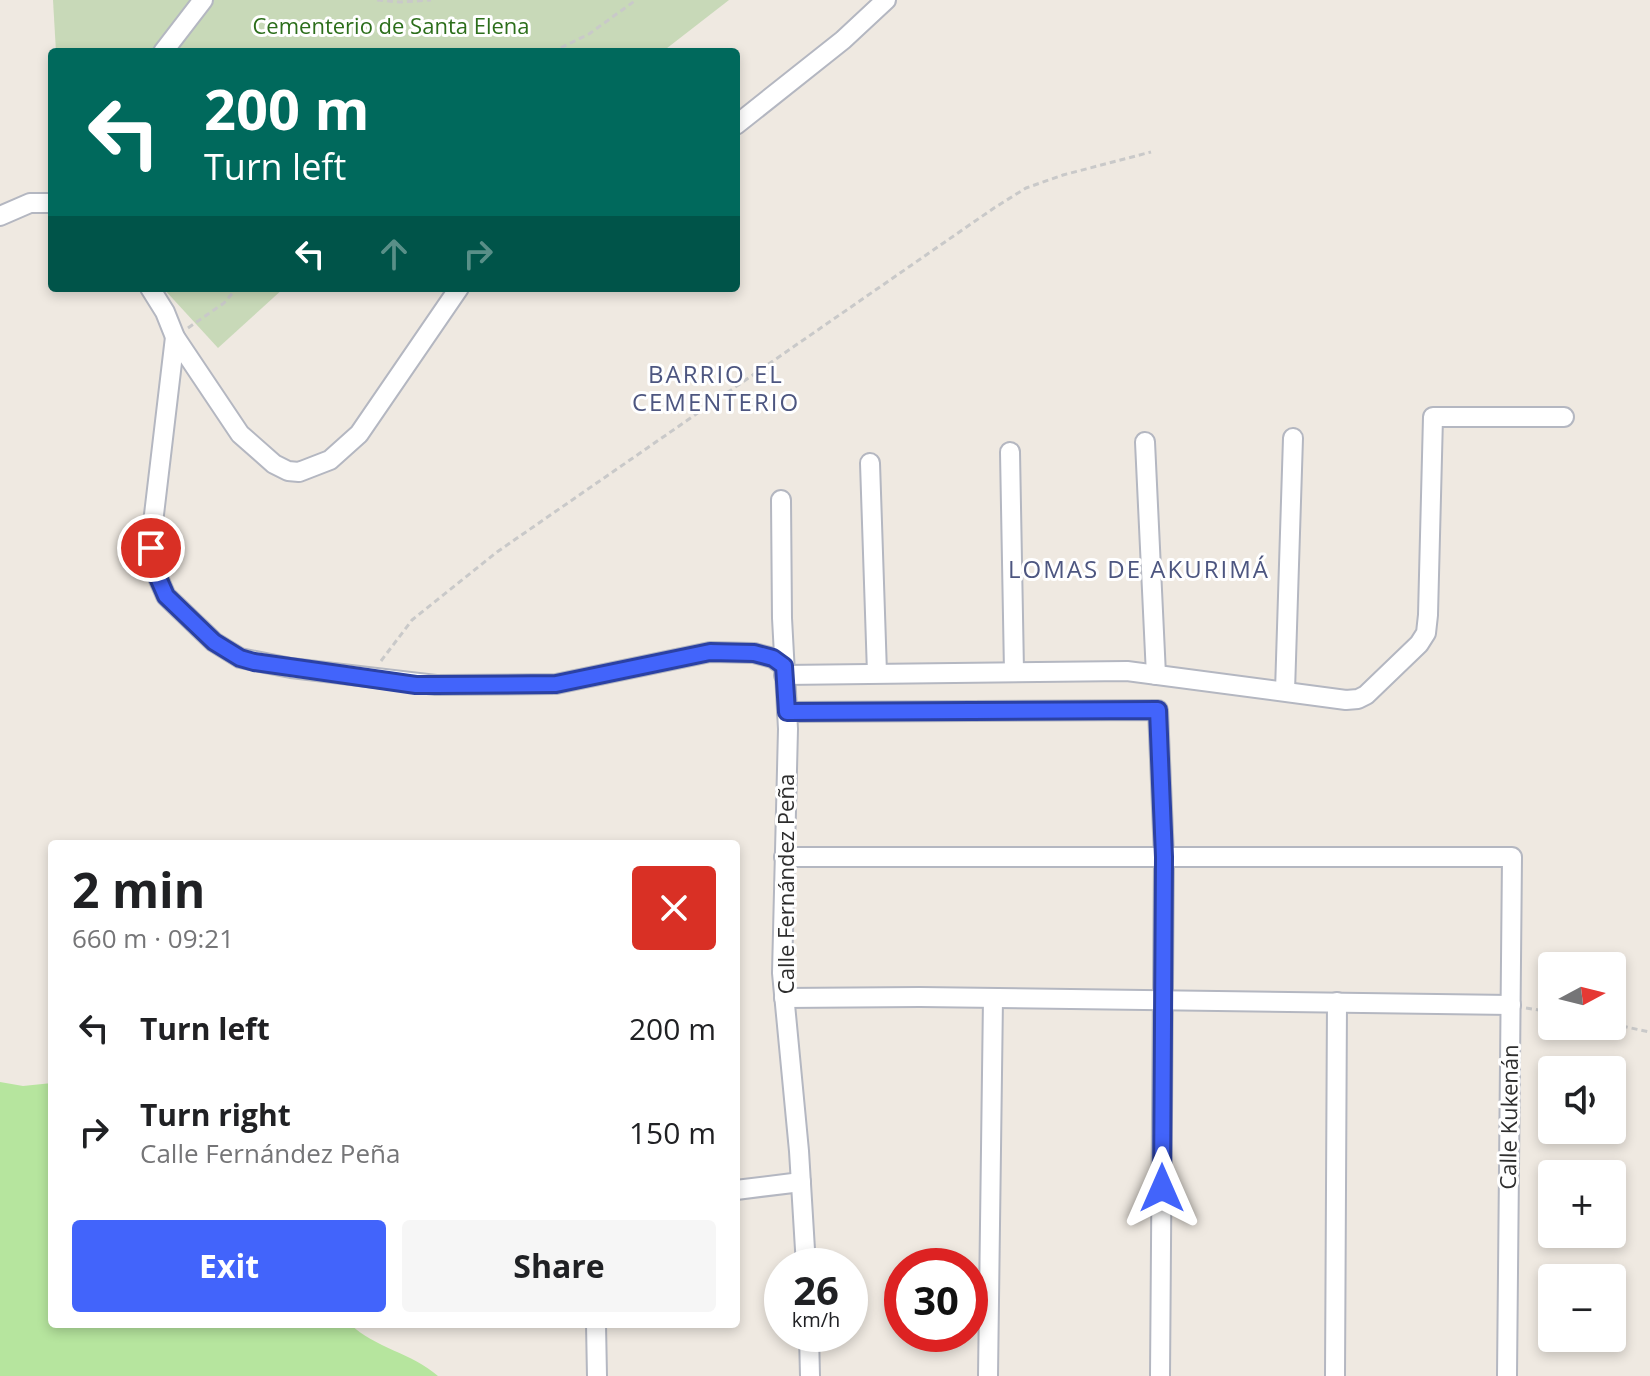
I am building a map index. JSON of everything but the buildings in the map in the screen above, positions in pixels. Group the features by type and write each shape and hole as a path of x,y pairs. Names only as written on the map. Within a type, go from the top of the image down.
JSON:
{"street":[{"path":"166,48 203,0"},
{"path":"740,122 843,40 886,0"},
{"path":"0,216 30,203 48,203"},
{"path":"152,292 175,337 240,434 274,464 288,471 299,472 330,460 359,434 456,292"},
{"path":"175,337 151,548 153,566 166,596 214,642 240,658 416,685 556,684 679,657 733,651 773,658 784,670 877,673 1127,671 1346,700 1358,699 1419,644 1426,633 1433,417 1564,417"},
{"path":"1285,691 1293,438"},
{"path":"1145,442 1156,675"},
{"path":"1010,452 1014,671"},
{"path":"870,463 877,673"},
{"name":"Calle Fernández Peña","path":"781,500 787,712 781,930 805,1248"},
{"path":"787,712 1158,710 1164,857 1160,1376"},
{"path":"784,857 1164,857"},
{"name":"Calle Kukenán","path":"1164,857 1512,857 1507,1376"},
{"path":"784,998 1511,1005"},
{"path":"988,1376 993,998"},
{"path":"1335,1376 1337,1002"},
{"path":"740,1190 801,1182"},
{"path":"596,1328 597,1376"},
{"path":"809,1352 810,1376"}],"path":[{"path":"377,0 431,0"},
{"path":"560,48 589,34 636,0"},
{"path":"374,679 384,656 412,620 476,568 994,208 1026,188 1151,152"},
{"path":"175,337 224,303 234,292"},
{"path":"1511,1005 1538,1010"},
{"path":"1626,1027 1650,1032"}],"green space":[{"name":"Cementerio de Santa Elena","path":"53,0 729,0 667,48 56,48"},
{"path":"167,292 280,292 218,348"},
{"path":"0,1082 23,1086 48,1083 48,1328 355,1328 438,1376 0,1376"}],"district":[{"name":"BARRIO EL CEMENTERIO","path":"716,389"},
{"name":"LOMAS DE AKURIMÁ","path":"1139,570"}],"route":[{"path":"151,548 157,580 166,596 214,642 240,658 291,668 416,685 556,684 679,657 733,651 773,658 784,666 787,712 1158,710 1164,857 1162,1188"}]}
